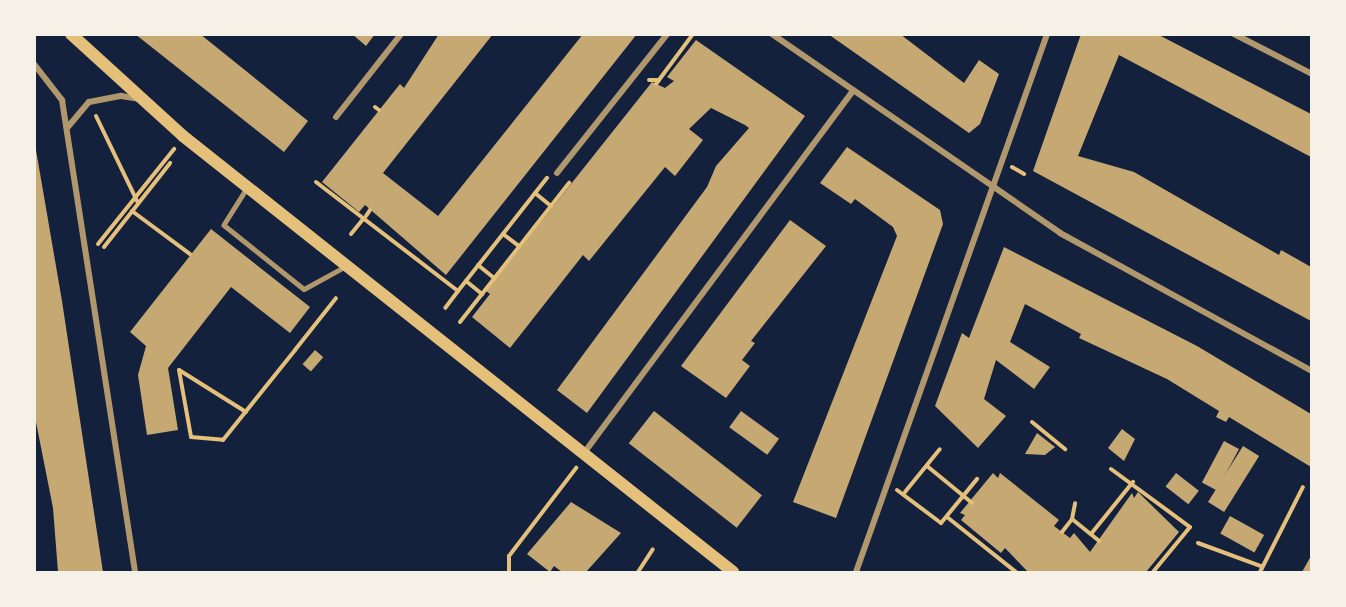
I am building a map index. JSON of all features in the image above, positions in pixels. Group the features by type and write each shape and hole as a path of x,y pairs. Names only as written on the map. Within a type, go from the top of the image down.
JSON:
{"main road":[{"path":"71,34 183,136 733,573"}],"street":[{"path":"336,117 401,34"},
{"path":"555,172 667,34"},
{"path":"772,34 1060,233 1311,371"},
{"path":"856,573 1047,34"},
{"path":"1234,34 1311,74"},
{"path":"34,64 54,83 67,129 135,573"},
{"path":"584,454 854,90"},
{"path":"67,129 89,102 121,96 142,99"}],"lane":[{"path":"248,187 224,225 304,289 346,266"}],"path":[{"path":"643,88 651,78 657,82 693,34"},
{"path":"96,116 138,203"},
{"path":"87,259 183,136"},
{"path":"104,247 170,162"},
{"path":"445,308 535,193 555,172"},
{"path":"460,322 577,172"},
{"path":"316,182 364,218 379,224 458,291"},
{"path":"535,193 551,206"},
{"path":"351,234 370,210"},
{"path":"132,211 190,254"},
{"path":"503,234 519,246"},
{"path":"478,265 494,278"},
{"path":"466,281 482,294"},
{"path":"246,412 179,370 191,436 223,440 246,412 336,298"},
{"path":"1032,422 1065,449"},
{"path":"905,492 940,449"},
{"path":"927,466 972,502"},
{"path":"508,573 509,556 576,468"},
{"path":"1111,469 1133,482 1190,527 1153,573"},
{"path":"896,490 905,492 941,523 977,479"},
{"path":"1091,534 1133,482"},
{"path":"1260,573 1261,566 1304,487"},
{"path":"1062,532 1072,519 1075,503"},
{"path":"947,516 1016,573"},
{"path":"1072,519 1099,541"},
{"path":"1198,543 1261,566"},
{"path":"638,573 653,549"}],"building":[{"path":"135,34 200,34 308,121 284,152"},
{"path":"352,34 375,34 366,46"},
{"path":"439,34 493,34 383,173 438,216 583,34 637,34 446,275 365,205 359,212 322,182 400,84 404,88"},
{"path":"828,34 900,34 964,83 979,60 999,74 980,124 969,133"},
{"path":"1081,34 1157,34 1311,114 1311,157 1119,55 1078,156 1134,172 1279,255 1281,250 1311,267 1311,321 1033,171"},
{"path":"696,40 805,116 587,413 557,390 707,187 716,166 749,128 711,108 689,129 703,140 675,176 665,167 589,261 583,255 510,348 472,317 490,294 486,291 652,82 665,88 674,81 667,77"},
{"path":"847,147 940,210 943,224 836,518 793,502 897,236 893,227 855,199 851,204 820,183"},
{"path":"36,150 62,301 103,572 58,572 53,508 34,412"},
{"path":"790,220 826,246 751,341 755,343 742,360 750,366 726,398 681,366"},
{"path":"211,229 310,307 290,333 231,287 168,368 178,430 147,435 138,375 146,346 130,332"},
{"path":"1004,247 1197,346 1311,414 1311,467 1229,417 1226,422 1216,417 1219,411 1167,379 1079,338 1081,334 1025,304 1010,342 1050,367 1034,389 996,360 984,399 1006,416 978,448 935,406 962,333 969,338"},
{"path":"315,350 323,357 311,372 303,364"},
{"path":"654,411 762,495 737,528 629,443"},
{"path":"741,411 779,439 767,455 729,427"},
{"path":"1122,429 1135,439 1124,461 1108,448"},
{"path":"1037,433 1055,447 1045,455 1025,454"},
{"path":"1224,441 1239,449 1217,490 1202,482"},
{"path":"1243,446 1259,456 1224,512 1208,502"},
{"path":"993,473 998,478 1000,473 1059,520 1054,526 1070,538 1074,533 1090,552 1132,493 1134,498 1138,492 1179,532 1146,572 1028,572 1005,548 1001,553 961,520 965,515 960,513"},
{"path":"1176,473 1199,491 1188,504 1166,486"},
{"path":"571,502 621,533 586,572 562,572 554,566 550,572 527,554"},
{"path":"1230,516 1264,535 1254,552 1220,533"},
{"path":"1311,556 1311,572 1302,572"}]}
